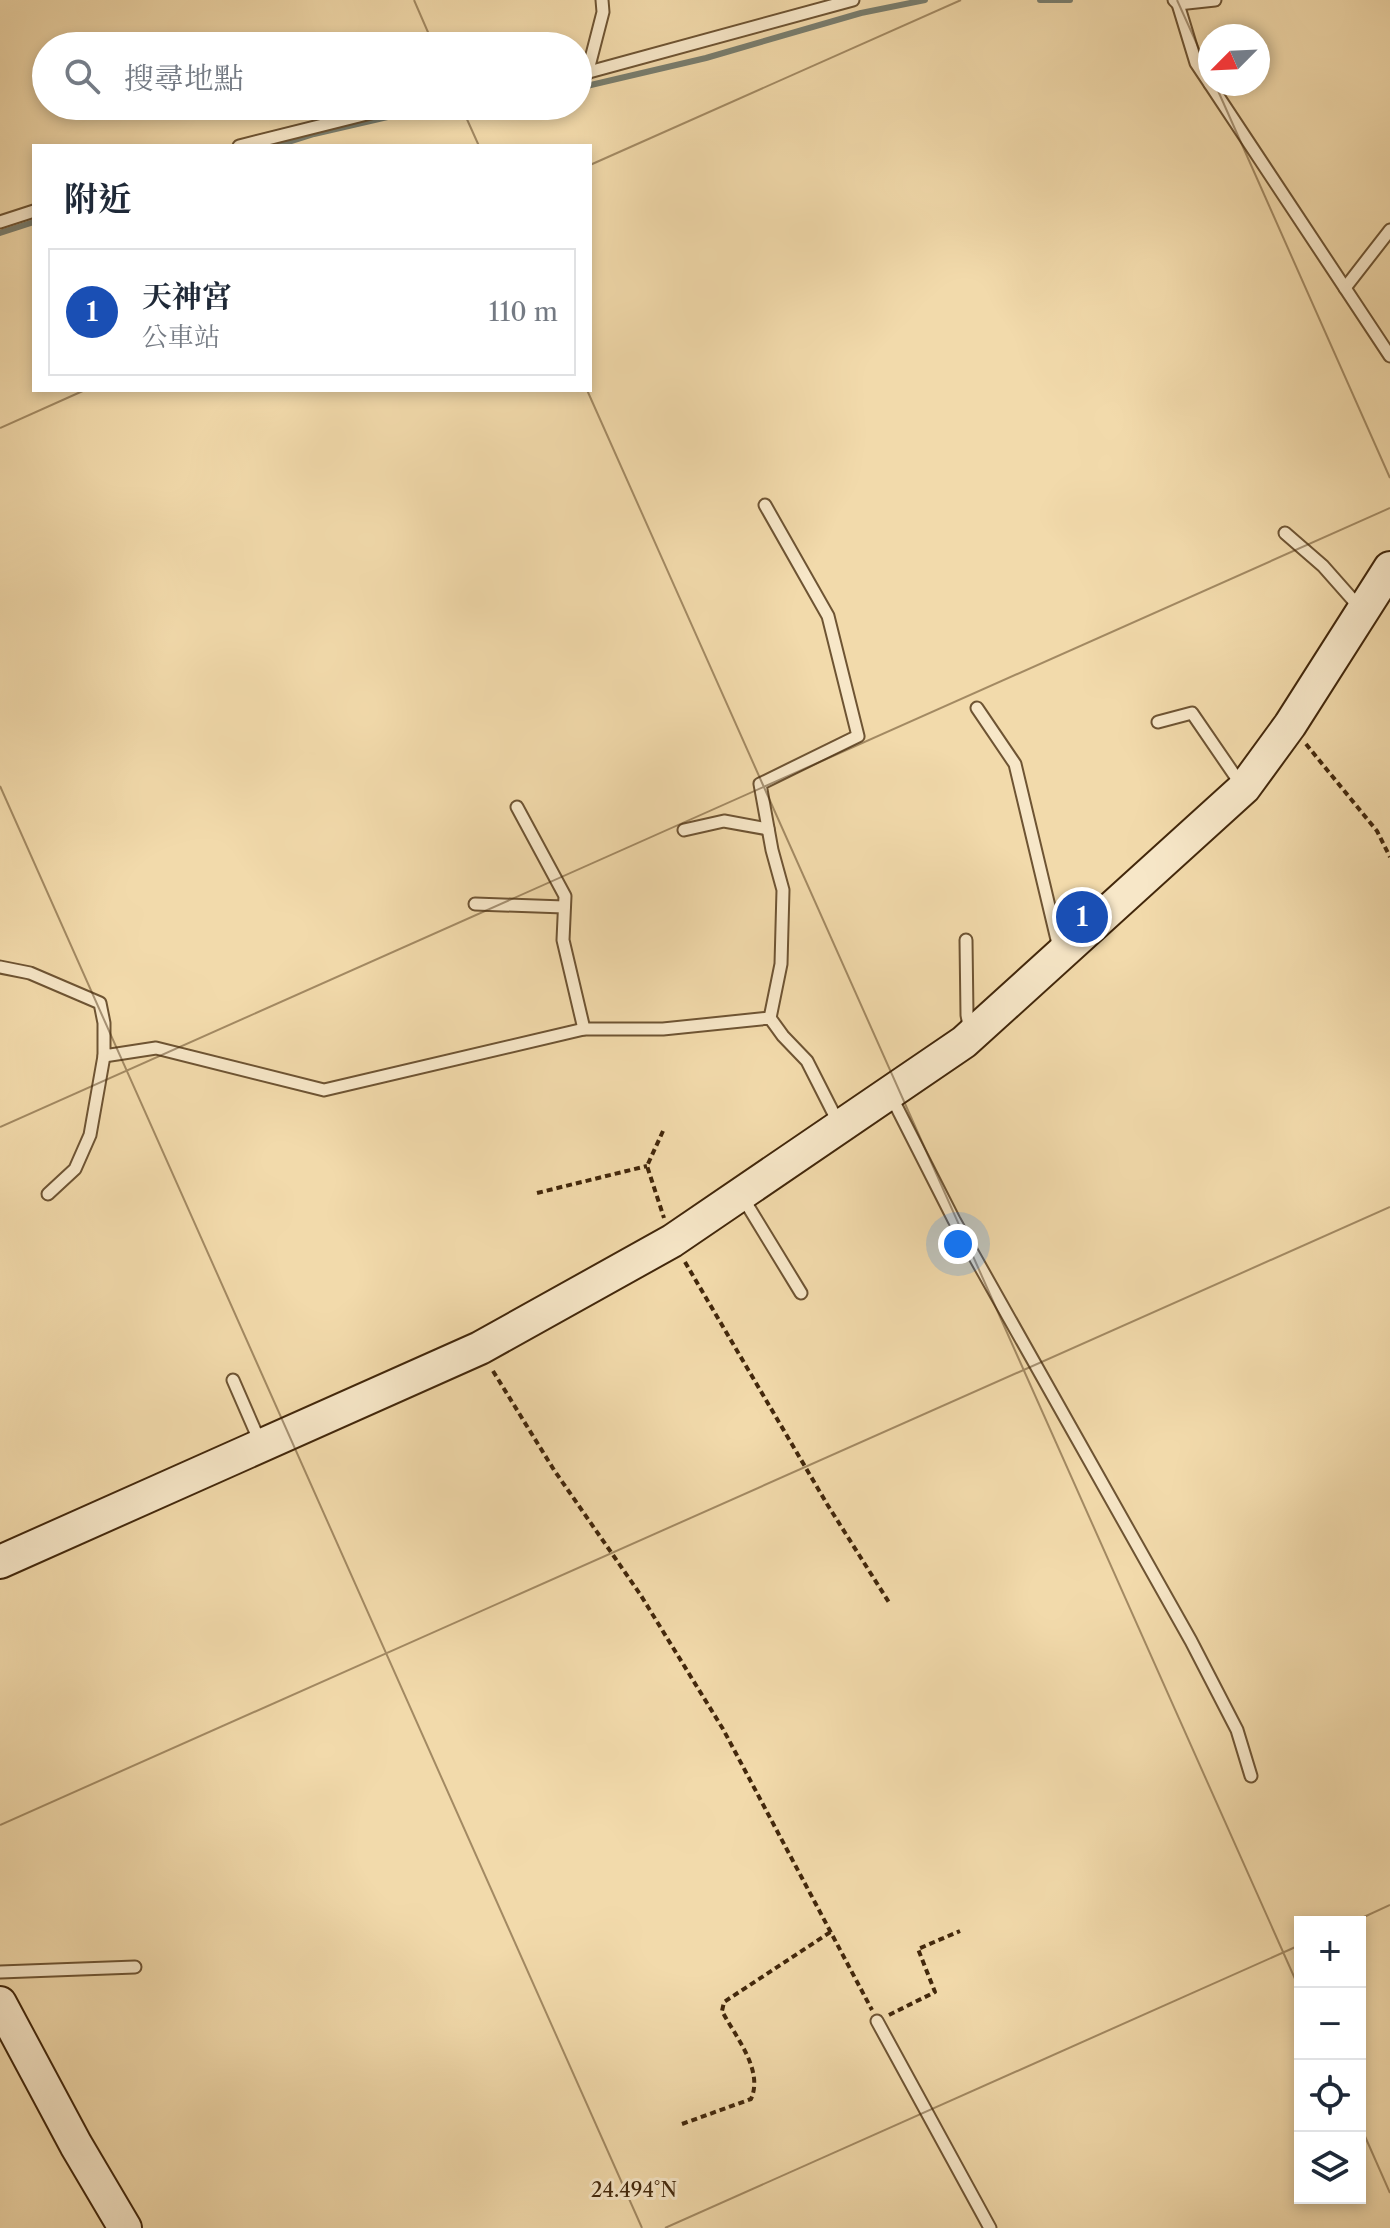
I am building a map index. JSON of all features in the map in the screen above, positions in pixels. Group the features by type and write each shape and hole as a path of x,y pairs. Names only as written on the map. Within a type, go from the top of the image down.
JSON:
{"street":[{"path":"0,1562 480,1348 672,1241 890,1093 971,1035 1244,788 1290,725 1390,568"},
{"path":"0,2003 76,2145 125,2228"}],"lane":[{"path":"592,46 603,12 602,0"},
{"path":"592,72 853,0"},
{"path":"1198,66 1176,2 1215,0"},
{"path":"1218,96 1390,356"},
{"path":"247,144 343,120"},
{"path":"0,222 32,212"},
{"path":"1345,288 1390,230"},
{"path":"765,505 828,616 858,736 760,784 783,890 781,964 770,1018 807,1061 840,1126"},
{"path":"1285,533 1323,566 1363,611"},
{"path":"977,708 1015,764 1060,953"},
{"path":"1158,722 1192,713 1244,788"},
{"path":"517,807 565,896 563,940 584,1029"},
{"path":"684,830 724,821 768,829"},
{"path":"475,904 564,907"},
{"path":"966,940 967,1015 971,1035"},
{"path":"0,967 30,973 100,1003 104,1023 104,1056 90,1135 75,1169 48,1194"},
{"path":"104,1056 156,1048 324,1090 584,1029 663,1029 770,1018"},
{"path":"890,1093 954,1220 1191,1641 1237,1730 1251,1776"},
{"path":"742,1196 801,1293"},
{"path":"233,1380 261,1446"},
{"path":"0,1972 135,1967"},
{"path":"877,2021 990,2228"}],"path":[{"path":"1290,725 1377,831 1390,857"},
{"path":"663,1131 647,1166 672,1241 827,1504 890,1604"},
{"path":"537,1193 647,1166"},
{"path":"480,1348 554,1470 640,1594 723,1729 877,2021 935,1992 918,1949 960,1931"},
{"path":"682,2124 751,2099 756,2089 756,2075 722,2011 724,2002 832,1931"}],"waterway":[{"path":"592,85 706,58 861,13 925,0"},
{"path":"1040,0 1070,0"},
{"path":"282,144 374,120"},
{"path":"0,233 32,223"}],"place":[{"name":"天神宮","path":"1082,917"}]}
